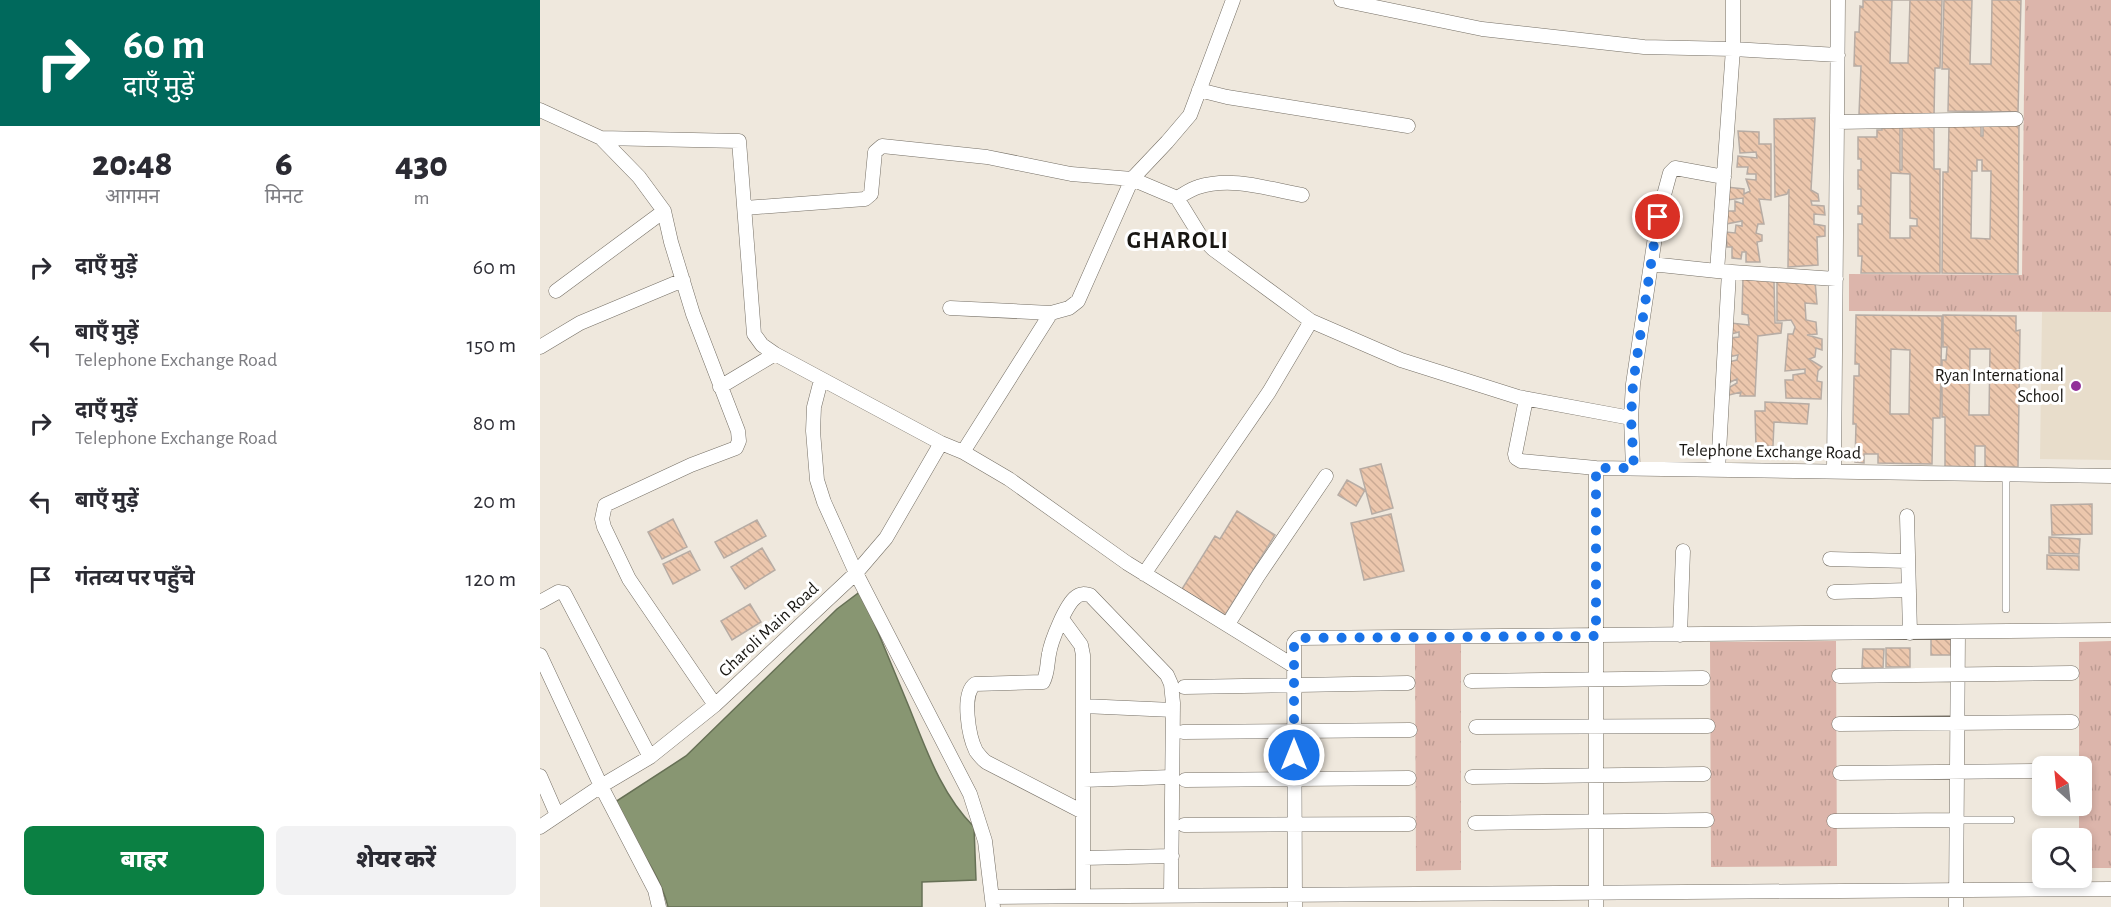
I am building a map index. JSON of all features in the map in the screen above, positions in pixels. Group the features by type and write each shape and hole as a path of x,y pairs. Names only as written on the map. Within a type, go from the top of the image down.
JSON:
{"street":[{"path":"950,308 1051,313 1069,308 1078,301 1132,179 1190,115 1233,0"},
{"path":"1341,0 1482,29 1644,47 1838,55"},
{"path":"1718,470 1724,177 1733,49 1733,0"},
{"path":"1834,471 1838,0"},
{"path":"1199,90 1227,97 1408,126"},
{"path":"540,110 601,138 639,177 664,211 693,314 738,431 739,441 736,448 691,465 605,505 602,519 629,579 715,705"},
{"path":"1837,122 2016,119"},
{"path":"601,138 739,141 754,334 762,345 821,380 1009,478 1144,574 1294,666"},
{"path":"745,208 865,199 871,194 875,152 882,146 987,157 1071,174 1132,179 1177,198 1201,237 1212,249 1311,321 1401,360 1526,399 1631,418"},
{"path":"1634,468 1631,418 1633,384 1658,217 1672,170 1675,168 1724,177"},
{"path":"1177,198 1196,187 1216,183 1237,183 1302,195"},
{"path":"556,291 664,211"},
{"path":"1651,264 1723,272 1836,279"},
{"path":"540,347 580,323 683,280"},
{"path":"963,452 1051,313"},
{"path":"1144,574 1269,392 1311,321"},
{"path":"720,387 775,354"},
{"path":"821,380 814,407 813,431 817,480 824,502 856,573 970,794 985,841 992,902 1083,896 1171,896 1295,901 1596,892 2111,889"},
{"name":"Telephone Exchange Road","path":"1526,399 1515,454 1516,458 1521,461 1596,468 2111,476"},
{"name":"Gharoli Main Road","path":"540,827 601,786 650,757 715,705 856,573 886,538 941,443"},
{"path":"1596,468 1596,907"},
{"path":"1228,624 1326,476"},
{"path":"1907,516 1910,633"},
{"path":"1680,635 1683,551"},
{"path":"1830,559 1908,561"},
{"path":"1833,592 1909,590"},
{"path":"540,602 558,592 564,593 650,757"},
{"path":"1083,812 986,762 977,753 970,736 967,701 972,686 982,683 1043,682 1049,652 1062,619 1074,598 1084,594 1090,595 1167,675 1171,684 1179,778 1171,896"},
{"path":"1062,619 1082,650 1083,896"},
{"path":"1295,901 1294,643 1298,638 2111,630"},
{"path":"1956,907 1958,632"},
{"path":"540,655 601,786 655,890 659,907"},
{"path":"1839,676 2072,673"},
{"path":"1471,681 1702,678"},
{"path":"1184,687 1408,683"},
{"path":"1083,706 1173,710"},
{"path":"1839,724 2072,722"},
{"path":"1476,727 1708,726"},
{"path":"1183,732 1410,730"},
{"path":"1840,773 2032,771"},
{"path":"1472,777 1704,774"},
{"path":"540,776 557,815"},
{"path":"1083,780 1410,778"},
{"path":"1475,823 1707,820"},
{"path":"1834,821 1957,820"},
{"path":"1184,825 1409,824"},
{"path":"1083,858 1172,856"}],"lane":[{"path":"2006,474 2006,609"},
{"path":"1957,820 2011,820"}],"shaded area":[{"name":"Ryan International School","path":"2042,312 2111,312 2111,460 2040,459"},
{"path":"861,591 943,786 974,827 976,880 922,882 922,907 668,907 652,868 612,804 686,756 837,609"}],"green space":[{"path":"2025,0 2111,0 2111,312 1849,311 1849,274 2022,275"},
{"path":"1836,641 1837,866 1711,867 1710,642"},
{"path":"2111,641 2111,868 2092,868 2092,828 2079,828 2079,816 2092,816 2092,756 2079,756 2079,642"},
{"path":"1415,644 1461,644 1461,870 1416,871"}],"building":[{"path":"1863,0 1942,0 1940,68 1935,68 1934,116 1859,114 1861,66 1854,66 1855,32 1859,32 1860,6 1863,7"},
{"path":"1892,0 1910,0 1908,63 1890,63"},
{"path":"1944,0 1972,0 1970,64 1991,64 1992,0 2021,0 2018,112 1948,111 1949,69 1942,69"},
{"path":"1815,118 1811,190 1818,194 1819,201 1811,201 1812,205 1824,206 1825,215 1814,214 1814,224 1825,226 1825,236 1817,237 1818,265 1788,267 1789,189 1787,194 1775,197 1774,119"},
{"path":"1949,124 1981,124 1981,136 1983,136 1983,124 2019,124 2018,274 1942,273 1943,172 1948,172","holes":["1977,160 1982,160 1982,171 1991,171 1990,239 1971,238 1972,171 1977,171"]},
{"path":"1882,125 1900,126 1900,170 1902,170 1902,126 1934,126 1934,169 1940,169 1940,273 1861,273 1862,256 1858,256 1858,224 1862,224 1862,214 1858,214 1858,206 1861,206 1858,170 1861,170 1861,159 1858,159 1858,137 1877,137 1877,130 1882,130","holes":["1891,173 1910,174 1910,218 1917,219 1917,226 1910,226 1910,238 1890,238"]},
{"path":"1738,131 1759,132 1759,144 1771,144 1771,200 1759,199 1764,224 1758,224 1756,233 1762,235 1762,241 1757,242 1760,262 1746,262 1746,252 1742,252 1741,259 1732,258 1732,247 1727,247 1726,232 1735,233 1736,225 1742,226 1742,221 1726,224 1727,211 1735,211 1735,201 1743,204 1743,198 1727,200 1727,187 1744,189 1744,194 1750,191 1746,179 1756,180 1756,174 1747,174 1748,167 1737,167 1738,156 1757,158 1756,152 1740,153"},
{"path":"1743,277 1774,282 1775,323 1782,323 1781,333 1758,336 1755,396 1740,396 1741,392 1729,395 1730,387 1737,383 1737,379 1728,383 1728,362 1737,360 1738,355 1728,357 1730,338 1739,337 1739,332 1731,334 1731,323 1749,325 1748,315 1742,314"},
{"path":"1777,279 1815,281 1817,304 1805,303 1806,320 1816,322 1817,334 1807,335 1822,339 1822,350 1816,348 1815,357 1809,359 1822,367 1818,371 1817,381 1822,382 1821,399 1786,398 1785,380 1793,380 1793,375 1805,373 1805,369 1785,371 1788,334 1793,334 1795,327 1791,320 1777,321"},
{"path":"1856,315 1942,316 1940,418 1933,418 1932,464 1878,463 1878,454 1864,454 1864,463 1855,462 1854,376 1859,376 1859,364 1855,364","holes":["1891,349 1910,350 1909,414 1890,414"]},
{"path":"1943,315 2016,316 2016,331 2020,330 2018,467 1985,467 1985,446 1975,446 1975,467 1945,466 1942,360 1946,360 1947,347 1943,347","holes":["1970,349 1990,349 1989,415 1969,415"]},
{"path":"1765,402 1809,404 1807,424 1774,422 1773,446 1756,447 1755,411 1765,411"},
{"path":"1381,464 1393,508 1372,514 1360,469"},
{"path":"1347,480 1365,490 1356,506 1338,495"},
{"path":"2092,504 2092,534 2052,535 2051,505"},
{"path":"1237,511 1275,535 1225,615 1182,589 1215,536 1220,539"},
{"path":"1391,514 1404,571 1364,580 1351,523"},
{"path":"673,519 687,547 662,559 648,532"},
{"path":"757,520 766,536 724,558 715,542"},
{"path":"2049,537 2080,539 2079,554 2049,553"},
{"path":"762,548 775,570 745,589 731,567"},
{"path":"690,551 700,570 673,584 663,564"},
{"path":"2047,555 2079,556 2079,570 2047,569"},
{"path":"750,604 761,622 732,640 721,621"},
{"path":"1931,638 1951,638 1951,655 1931,655"},
{"path":"1886,648 1910,648 1910,667 1886,667"},
{"path":"1863,649 1884,649 1883,668 1862,668"}],"place":[{"name":"Ryan International School","path":"2076,386"}],"district":[{"name":"GHAROLI","path":"1178,241"}],"route":[{"path":"1294,755 1294,643 1298,638 1596,636 1596,468 1634,468 1631,418 1633,384 1658,217"}]}
